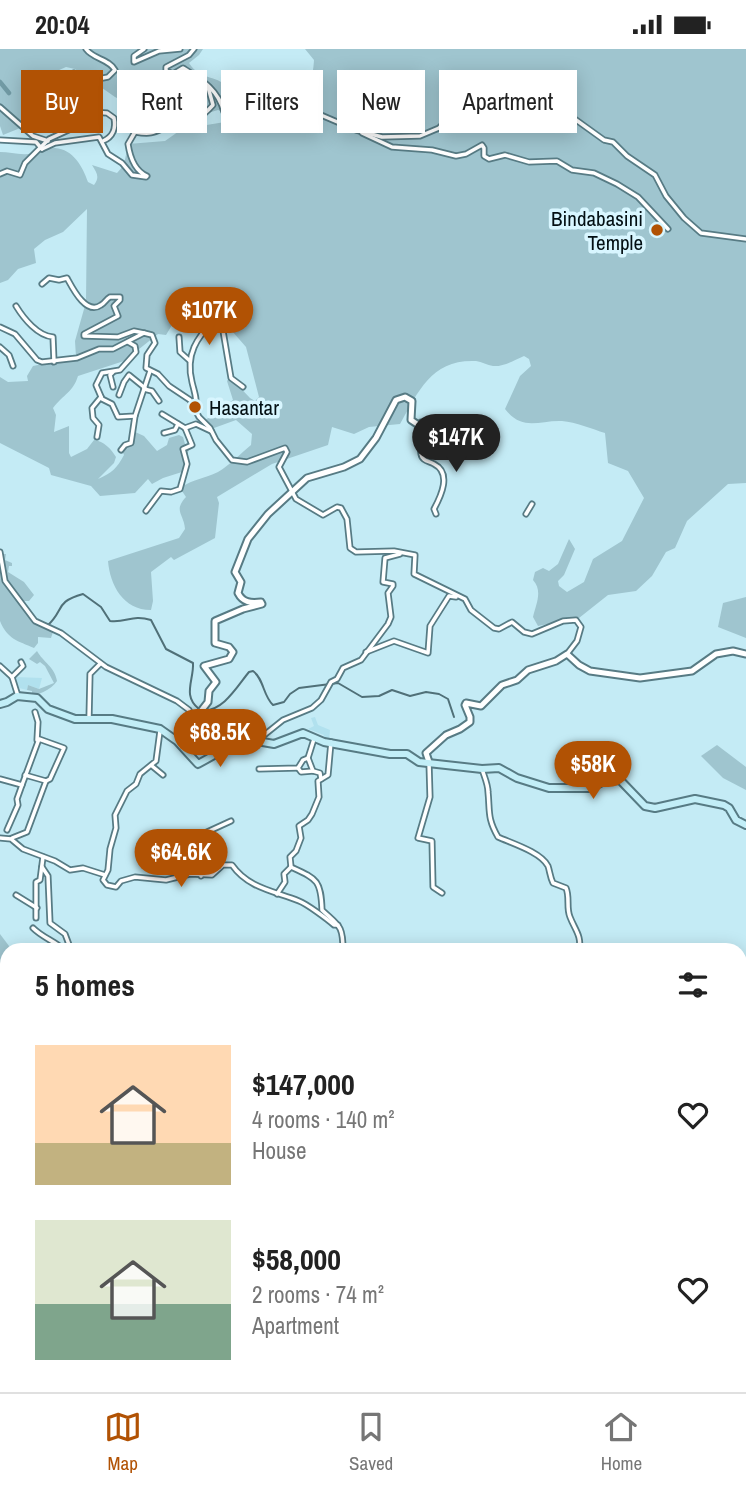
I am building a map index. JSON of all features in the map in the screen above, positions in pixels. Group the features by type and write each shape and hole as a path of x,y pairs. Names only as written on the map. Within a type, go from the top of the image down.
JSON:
{"main road":[{"path":"0,704 18,696 37,698 48,709 75,719 112,719 160,729 184,747 198,764 223,750 261,742 274,744 301,733 331,743 390,754 407,754 419,762 482,769 499,768 528,782 557,789 590,788 604,781 620,780 645,806 655,808 695,799 724,805 736,820 746,825"}],"street":[{"path":"86,49 115,70 103,78"},
{"path":"144,49 134,56 134,62 159,51 180,49"},
{"path":"194,49 189,55 166,67 166,71 173,74 183,68 208,85 218,94 227,113 234,94 238,97 270,100 279,107 300,106 337,122"},
{"path":"42,149 61,142 97,137 103,141 108,154 122,163 132,176 148,176 136,167 128,149 135,132 157,132 198,119 213,105 208,85"},
{"path":"0,107 33,136 48,141"},
{"path":"103,113 114,118 115,126 112,136 103,141"},
{"path":"364,133 377,137 404,138 428,134 447,120 482,118 517,124 530,120 572,117 597,135 613,142 627,156 655,175 666,196 701,233 746,239"},
{"path":"0,174 7,171 20,175 25,163 48,141 64,133"},
{"path":"363,133 398,149 432,150 456,156 466,155 482,145 485,148 484,156 489,159 505,155 528,162 556,161 572,170 594,173 638,197 668,229"},
{"path":"0,140 36,142 42,149"},
{"path":"42,284 50,278 68,278 79,299 94,306 102,305 110,297 121,298 114,306 118,316 84,336 113,338 134,331 155,339 145,359 146,368 186,396 216,440 235,461 247,462 285,448 287,452 279,467 296,499 323,516 337,507 341,508 347,519 350,548 356,552 394,551 415,555 414,574 465,599 471,610 494,628 499,629 512,622 524,632 532,634 563,621 576,620 581,627 578,641 567,654 528,670 517,680 502,685 481,706 466,703 470,723 446,734 426,753 429,762 430,797 418,838 432,841 433,887 442,893"},
{"path":"16,306 42,334 53,337 54,362"},
{"path":"195,409 190,354 215,318 219,317 232,377 243,387"},
{"path":"0,327 15,334 39,362 54,362 76,358 99,349 113,349 144,333"},
{"path":"179,337 180,353 190,361"},
{"path":"128,342 135,346 136,352 123,368 113,372 105,371 96,386 101,397 112,404 118,417 135,416"},
{"path":"0,347 9,355 13,366"},
{"path":"121,450 123,446 131,443 135,416 150,371"},
{"path":"113,372 110,375 113,387"},
{"path":"119,395 129,375 144,389 152,391 159,401"},
{"path":"97,437 100,432 99,425 93,418 92,409 101,397"},
{"path":"184,747 189,744 194,720 208,702 209,691 216,682 204,666 229,659 232,655 231,649 215,643 215,621 262,604 244,601 239,596 241,582 235,572 256,528 307,478 344,467 360,459 376,438 396,400 405,397 412,401 411,420 421,424 421,455 441,470 443,475 442,495 435,509 436,514"},
{"path":"146,511 161,491 171,492 180,488 187,464 183,449 192,445 185,428 162,414"},
{"path":"164,433 175,430 178,424"},
{"path":"185,428 196,424 213,432"},
{"path":"526,515 532,504"},
{"path":"0,552 5,581 35,621 61,633 118,674 152,687 177,701 189,710 194,720"},
{"path":"261,742 262,736 283,720 312,708 321,700 343,668 361,660 391,617 388,593 393,584 383,582 385,558 401,553"},
{"path":"366,652 394,641 428,653 430,626 435,615 449,597 458,596"},
{"path":"567,654 590,671 640,678 692,671 716,654 746,654"},
{"path":"12,677 23,666 22,662"},
{"path":"89,720 90,674 101,663"},
{"path":"0,666 12,677 18,696"},
{"path":"7,830 18,805 17,799 37,740 38,722 35,712"},
{"path":"160,729 156,761 140,774 136,784 127,791 115,815 116,828 103,880 107,885 116,887 121,881 135,877 166,880 190,874 212,875 223,865 232,865 239,875 249,882 310,906 334,926 338,925"},
{"path":"313,771 308,758 314,739"},
{"path":"0,838 11,839 27,832 46,781 50,779 64,748 37,740"},
{"path":"291,867 290,857 301,838 299,826 312,814 320,793 317,784 328,775 331,743"},
{"path":"299,768 303,760 308,758"},
{"path":"152,766 163,775"},
{"path":"259,769 299,768 301,772 320,773 321,779"},
{"path":"482,769 488,790 488,817 491,825 498,837 514,842 542,858 548,866 553,883 566,888 569,915 580,938 580,943"},
{"path":"25,775 46,781"},
{"path":"0,779 22,785"},
{"path":"201,876 198,868 206,864 198,840 205,838 207,832 230,821"},
{"path":"11,839 23,849 70,870 83,868 105,875"},
{"path":"166,839 177,842 183,840 188,854"},
{"path":"168,861 182,862 181,853 188,854 201,849"},
{"path":"36,918 36,882 40,880 43,857"},
{"path":"42,867 48,876 50,923 65,934 68,943"},
{"path":"276,894 285,882 284,874 291,867"},
{"path":"291,867 316,879 322,894 322,910 336,920 343,932 343,943"},
{"path":"16,895 37,908"},
{"path":"33,928 42,937 55,943"}],"shaded area":[{"path":"0,49 203,49 189,63 195,70 117,70 117,98 103,89 103,70 76,70 66,67 59,70 21,70 21,128 3,135 0,126"},
{"path":"305,49 746,49 746,483 728,484 687,521 675,548 666,552 652,576 636,591 608,595 579,618 538,626 533,617 538,593 533,580 535,572 543,568 549,571 558,564 569,539 575,549 564,575 558,581 559,586 567,592 584,582 593,559 622,541 644,498 628,471 608,463 605,433 567,422 525,423 505,409 520,376 531,366 529,359 524,356 497,366 476,361 461,362 448,365 429,379 400,424 369,427 354,434 332,427 328,445 272,464 217,497 219,503 215,538 174,560 171,557 151,572 151,610 133,606 115,587 108,561 179,538 185,529 180,506 186,497 180,488 218,472 251,445 252,434 236,420 214,428 204,421 233,400 227,381 230,377 250,398 255,401 259,397 246,347 225,323 222,311 172,325 166,335 158,334 124,361 78,376 71,389 53,408 56,415 54,432 69,426 71,457 87,449 94,440 107,446 116,457 114,463 98,479 111,472 119,463 124,455 120,446 130,439 133,431 144,436 157,451 167,445 169,438 179,435 183,437 185,444 190,446 182,472 152,484 148,479 135,493 100,496 91,486 51,475 49,468 0,443 0,377 8,382 28,381 27,376 33,366 76,357 75,341 86,302 87,209 63,232 45,240 34,249 36,263 18,269 8,280 0,283 0,152 25,154 52,148 61,149 72,155 88,182 94,185 97,175 92,165 117,173 124,165 128,144 165,141 176,133 207,133 207,125 221,123 221,133 323,133 323,70 313,70 314,60"},
{"path":"207,76 221,82 221,111 207,113"},
{"path":"0,554 6,554 5,560 12,563 8,572 24,582 34,595 29,601 22,601 33,620 53,632 51,638 38,637 34,648 10,636 0,621"},
{"path":"746,597 746,638 718,627 723,603"},
{"path":"37,651 54,672 57,681 43,692 26,696 32,694 32,691 27,690 28,685 39,689 54,683 45,666 29,659"},
{"path":"15,677 42,678 39,689 28,685 27,690 19,688"},
{"path":"315,717 318,725 330,730 329,741 323,740 324,735 308,729 314,726 311,718"},
{"path":"717,745 746,767 746,790 723,778 701,756"}],"waterway":[{"path":"0,82 9,93"},
{"path":"47,626 64,603 83,594 101,607 110,621 139,618 151,620 166,649 193,663 190,693 199,709"},
{"path":"203,710 217,707 249,672 253,671 273,705 284,702 299,688 338,683 362,697 379,696 392,690 410,696 426,692 439,694 448,699 454,717"}],"place":[{"name":"Bindabasini Temple","path":"657,230"},
{"name":"Hasantar","path":"195,407"}]}
